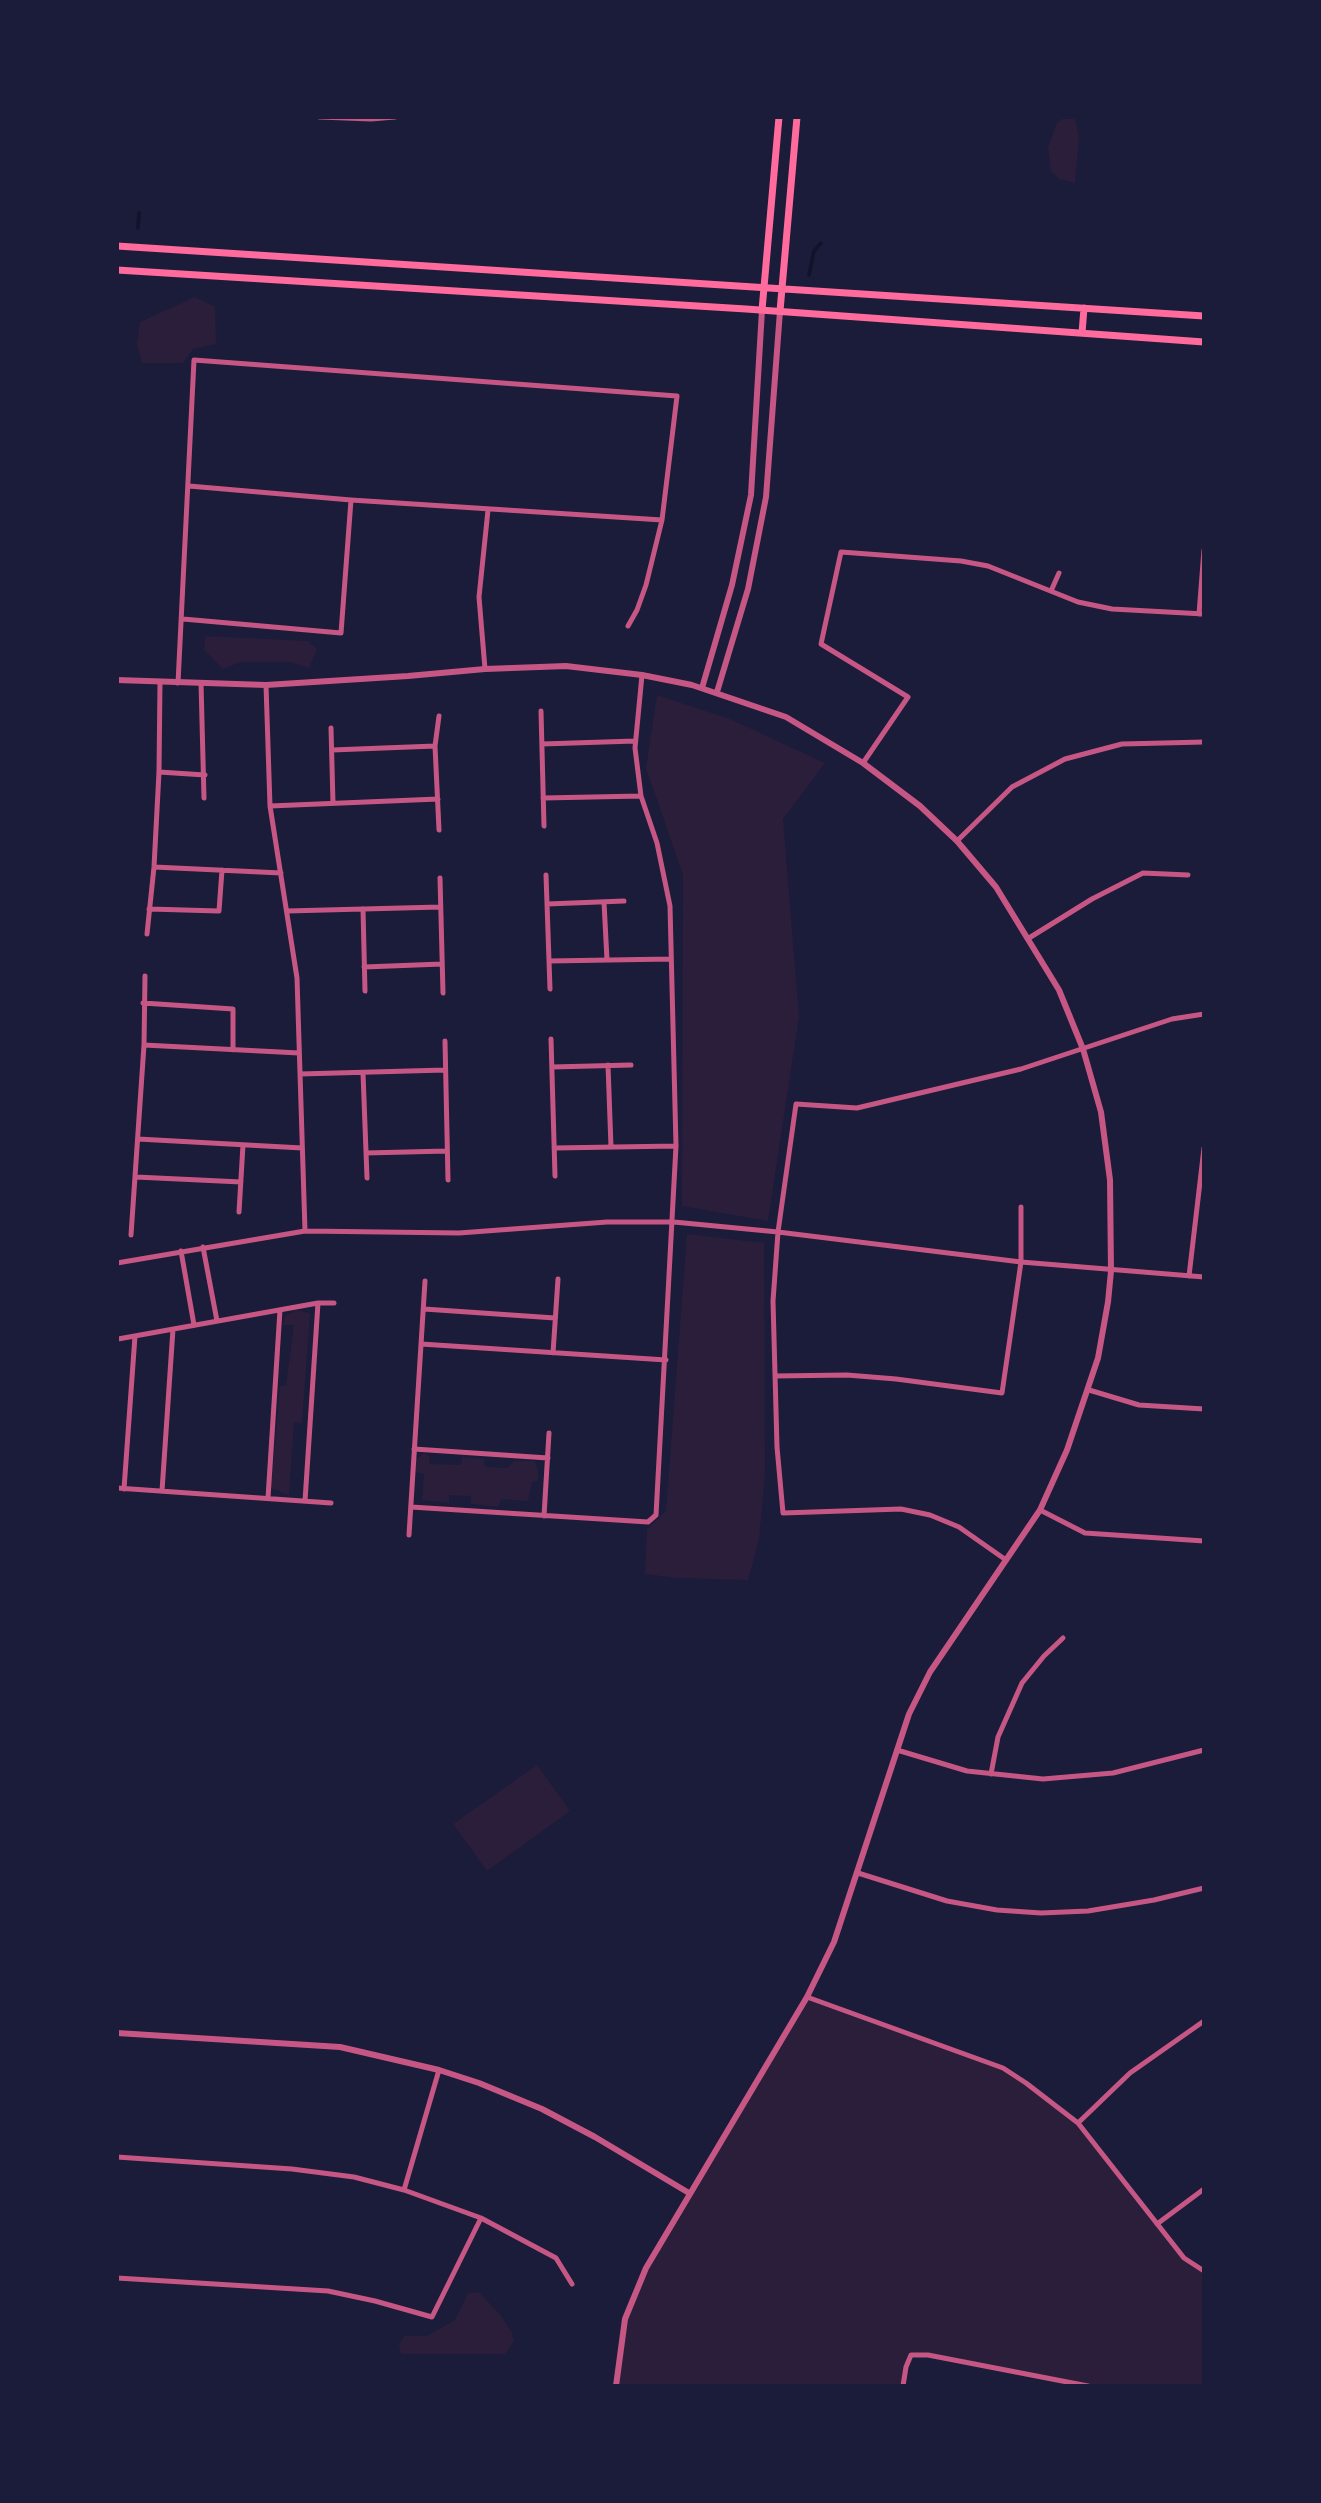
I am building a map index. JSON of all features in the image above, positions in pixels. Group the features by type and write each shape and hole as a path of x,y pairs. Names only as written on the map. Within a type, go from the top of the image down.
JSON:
{"main road":[{"path":"762,310 779,117"},
{"path":"780,311 797,117"},
{"path":"117,246 1204,316"},
{"path":"117,270 780,311 1204,342"},
{"path":"1082,333 1084,308"}],"street":[{"path":"320,117 371,120 395,117"},
{"path":"702,688 732,585 751,495 762,310"},
{"path":"717,692 748,589 759,537 770,461 780,311"},
{"path":"178,683 194,360 677,396 662,520 646,585 628,626"},
{"path":"754,459 770,461"},
{"path":"189,486 488,510 662,520"},
{"path":"183,619 341,634 351,500"},
{"path":"485,669 479,597 488,510"},
{"path":"863,763 908,697 821,644 841,552 961,561 988,566 1078,602 1112,609 1201,614 1204,550"},
{"path":"1051,591 1059,573"},
{"path":"117,680 266,684 566,666 642,675 702,688 786,717 863,763 920,806 957,841 996,887 1028,937 1059,990 1083,1049 1101,1112 1110,1180 1111,1271 1101,1339 1089,1390 1067,1450 1040,1510 929,1672 909,1714 834,1942 807,1997 646,2269 625,2319 616,2386"},
{"path":"411,1507 648,1522 653,1520 657,1511 676,1146 670,906 641,796 635,741 642,675"},
{"path":"147,934 159,772 160,682"},
{"path":"201,684 204,798"},
{"path":"266,684 270,806 297,978 305,1231"},
{"path":"541,711 544,826"},
{"path":"439,716 435,746 439,830"},
{"path":"331,728 334,803"},
{"path":"542,744 635,741"},
{"path":"957,841 1012,787 1065,759 1122,744 1204,742"},
{"path":"332,750 435,746"},
{"path":"159,772 205,775"},
{"path":"543,798 641,796"},
{"path":"270,806 438,800"},
{"path":"154,867 281,873"},
{"path":"149,909 219,911 222,870"},
{"path":"1028,937 1143,873 1188,875"},
{"path":"546,875 550,989"},
{"path":"440,878 443,993"},
{"path":"547,904 624,901"},
{"path":"604,902 607,960"},
{"path":"287,911 440,906"},
{"path":"363,909 365,991"},
{"path":"549,961 671,959"},
{"path":"364,967 442,964"},
{"path":"131,1235 144,1045 145,976"},
{"path":"143,1003 233,1009 233,1049"},
{"path":"1006,1560 958,1527 930,1515 901,1509 783,1513 777,1447 773,1301 778,1232 796,1104 858,1108 1021,1069 1172,1019 1204,1014"},
{"path":"551,1039 555,1175"},
{"path":"445,1041 448,1180"},
{"path":"144,1045 299,1053"},
{"path":"608,1065 611,1147"},
{"path":"552,1067 631,1065"},
{"path":"300,1074 445,1070"},
{"path":"363,1073 367,1178"},
{"path":"138,1139 302,1148"},
{"path":"239,1212 243,1145"},
{"path":"554,1149 676,1146"},
{"path":"1189,1276 1204,1148"},
{"path":"366,1153 447,1151"},
{"path":"136,1177 241,1182"},
{"path":"775,1376 896,1379 1002,1393 1021,1262 1021,1207"},
{"path":"117,1263 305,1231 459,1233 607,1222 674,1222 1021,1262 1204,1277"},
{"path":"203,1247 217,1321"},
{"path":"181,1251 194,1325"},
{"path":"553,1353 558,1279"},
{"path":"409,1535 425,1281"},
{"path":"305,1501 318,1303"},
{"path":"118,1339 318,1303 334,1303"},
{"path":"424,1309 555,1318"},
{"path":"268,1498 280,1310"},
{"path":"162,1491 173,1329"},
{"path":"135,1336 121,1488 331,1503"},
{"path":"421,1344 666,1360"},
{"path":"1089,1390 1139,1405 1204,1409"},
{"path":"544,1516 549,1433"},
{"path":"414,1449 548,1458"},
{"path":"1040,1510 1085,1532 1204,1541"},
{"path":"991,1774 998,1737 1022,1684 1044,1656 1063,1638"},
{"path":"897,1750 967,1771 1043,1779 1113,1773 1204,1750"},
{"path":"858,1873 947,1900 997,1910 1041,1913 1087,1911 1154,1900 1204,1888"},
{"path":"807,1997 1003,2068 1049,2099 1078,2123 1184,2258 1204,2271"},
{"path":"1078,2123 1130,2073 1204,2021"},
{"path":"117,2033 340,2047 439,2070 480,2083 542,2109 689,2193"},
{"path":"404,2190 439,2070"},
{"path":"117,2157 292,2169 354,2177 404,2190 481,2218 556,2258 572,2284"},
{"path":"1157,2224 1204,2189"},
{"path":"117,2278 328,2291 432,2317 481,2218"},
{"path":"903,2386 911,2355 928,2355 1088,2386"}],"shaded area":[{"path":"1065,117 1074,117 1079,139 1075,183 1059,179 1051,171 1048,147 1057,123"},
{"path":"195,297 215,307 216,344 193,349 183,363 142,363 137,344 140,322"},
{"path":"205,636 308,641 317,649 309,668 289,662 241,662 223,669 204,650"},
{"path":"657,695 730,719 825,763 783,819 799,1017 768,1221 682,1206 683,875 646,768"},
{"path":"687,1234 764,1243 765,1474 759,1540 748,1580 677,1578 645,1574 647,1529 666,1511"},
{"path":"296,1310 310,1313 302,1423 294,1422 289,1495 271,1488 280,1386 286,1385 294,1325 283,1325 285,1316"},
{"path":"424,1453 430,1456 429,1464 461,1465 462,1457 484,1459 485,1467 507,1468 514,1461 535,1461 538,1481 532,1482 528,1501 501,1499 499,1507 471,1504 471,1496 449,1495 449,1503 422,1500 424,1474 415,1472 416,1460"},
{"path":"537,1765 570,1811 487,1871 453,1824"},
{"path":"807,1997 1003,2068 1078,2123 1184,2258 1204,2271 1204,2386 1088,2386 928,2355 911,2356 903,2386 616,2386 625,2319 646,2269"},
{"path":"479,2292 512,2332 514,2341 505,2354 401,2354 399,2345 404,2336 427,2336 455,2320 468,2293"}],"waterway":[{"path":"138,228 139,213"},
{"path":"809,275 814,251 821,243"}]}
